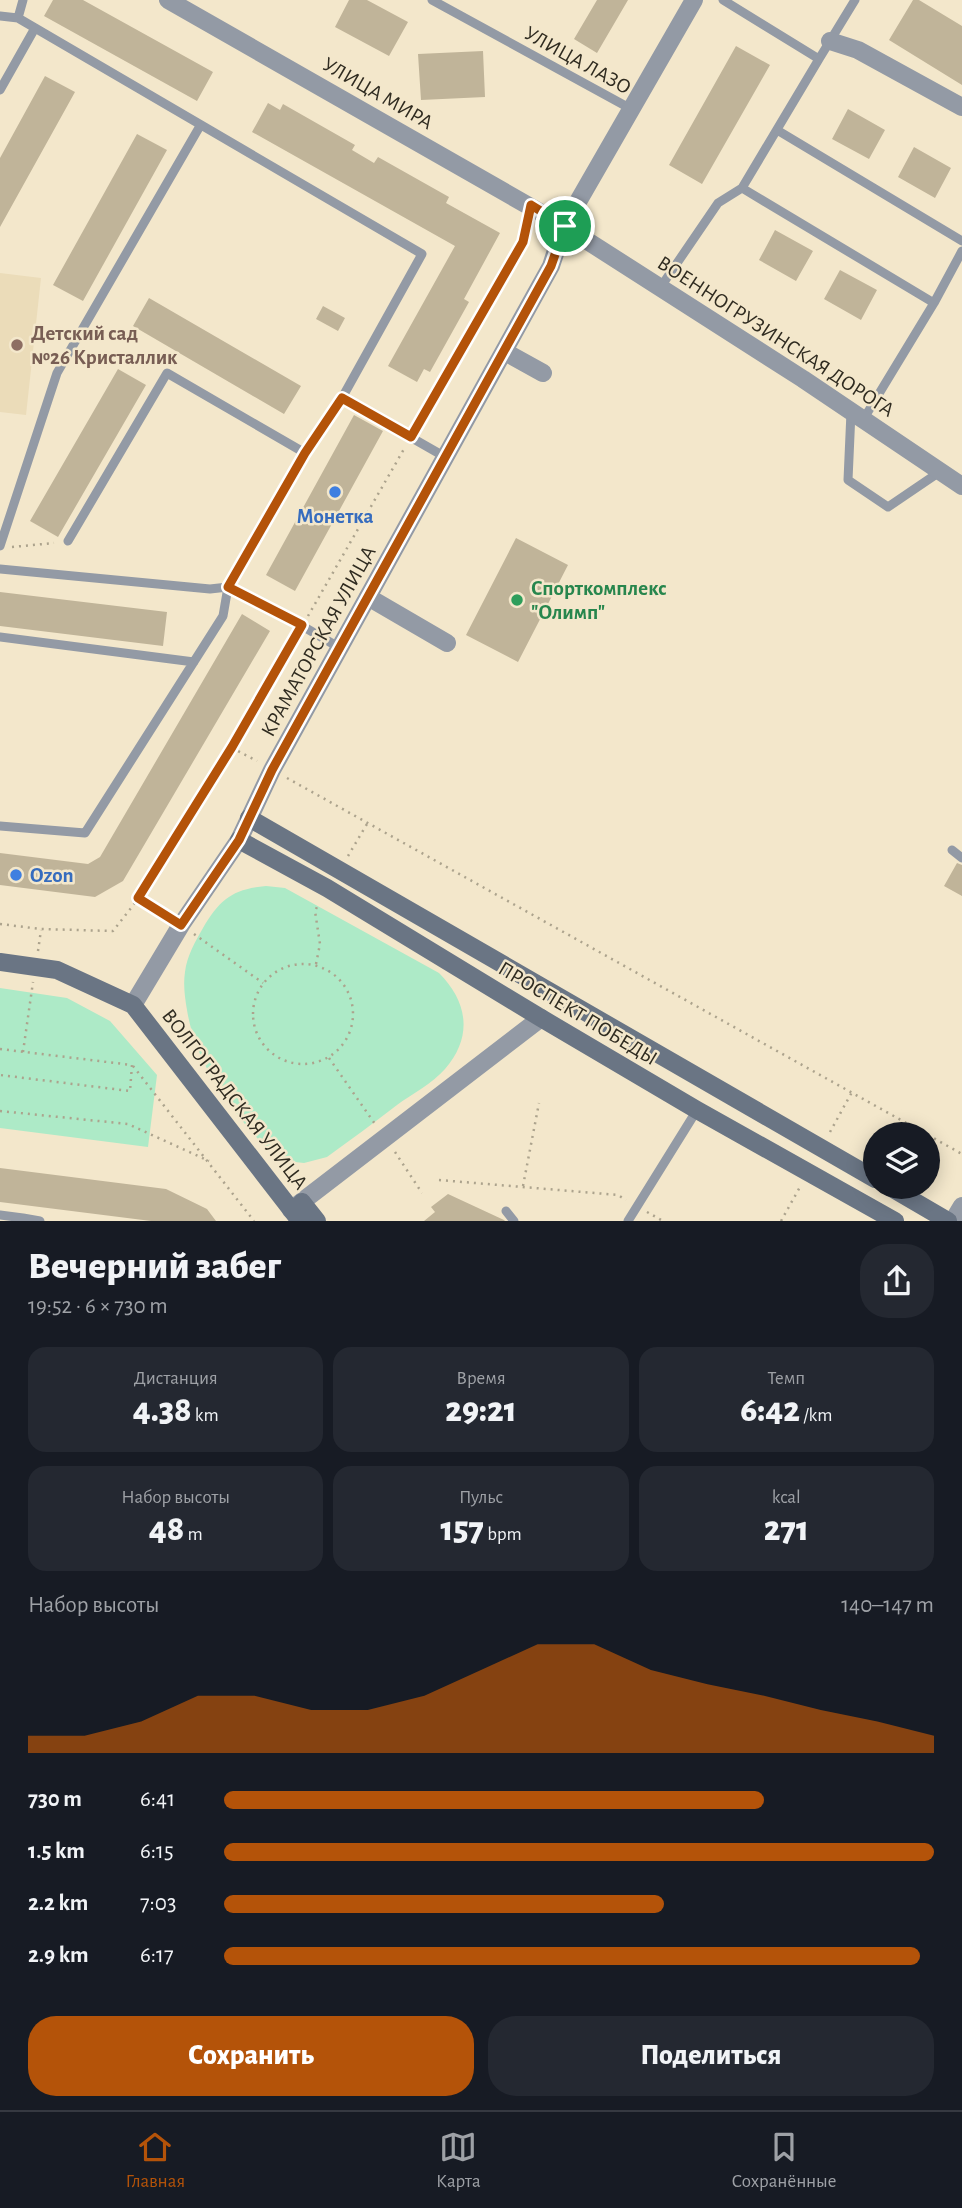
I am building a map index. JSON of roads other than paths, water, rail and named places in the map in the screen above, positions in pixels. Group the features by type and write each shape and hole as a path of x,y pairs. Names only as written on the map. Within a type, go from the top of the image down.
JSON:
{"main road":[{"path":"249,818 863,1172"},
{"name":"ПРОСПЕКТ ПОБЕДЫ","path":"239,840 327,888 697,1110 895,1221"},
{"path":"0,962 57,970 133,1005"},
{"path":"541,1018 551,993"},
{"name":"ВОЛГОГРАДСКАЯ УЛИЦА","path":"133,1005 298,1211 317,1221"},
{"path":"911,1199 951,1221"}],"street":[{"name":"КРАМАТОРСКАЯ УЛИЦА","path":"133,1005 181,925 239,840 272,770 551,266 565,226 694,0"},
{"name":"УЛИЦА МИРА","path":"177,2 565,226"},
{"path":"830,41 858,50 962,107"},
{"name":"ВОЕННОГРУЗИНСКАЯ ДОРОГА","path":"565,226 962,486"},
{"path":"505,352 543,373"},
{"path":"368,597 447,643"},
{"path":"298,1211 541,1018"},
{"path":"951,1221 962,1206"}],"lane":[{"path":"18,18 23,0"},
{"name":"УЛИЦА ЛАЗО","path":"432,0 633,110"},
{"path":"723,0 820,59"},
{"path":"660,288 718,203 742,188 855,0"},
{"path":"0,16 18,18 422,254 342,398 305,453 228,587 223,616 85,833 0,826"},
{"path":"0,90 35,28"},
{"path":"0,547 57,373 200,126"},
{"path":"777,130 962,241"},
{"path":"742,188 934,303"},
{"path":"941,471 888,507 848,480 857,416 934,303 962,251"},
{"path":"68,541 167,373 305,453"},
{"path":"342,398 447,458"},
{"path":"0,569 210,589 228,587 341,648"},
{"path":"0,637 194,662"},
{"path":"953,850 962,858"},
{"path":"626,1221 697,1110"},
{"path":"506,1211 514,1221"},
{"path":"0,1215 40,1221"}],"place":[{"name":"Детский сад №26 Кристаллик","path":"17,345"},
{"name":"Монетка","path":"335,492"},
{"name":"Спорткомплекс \"Олимп\"","path":"517,600"},
{"name":"Ozon","path":"16,875"}]}
